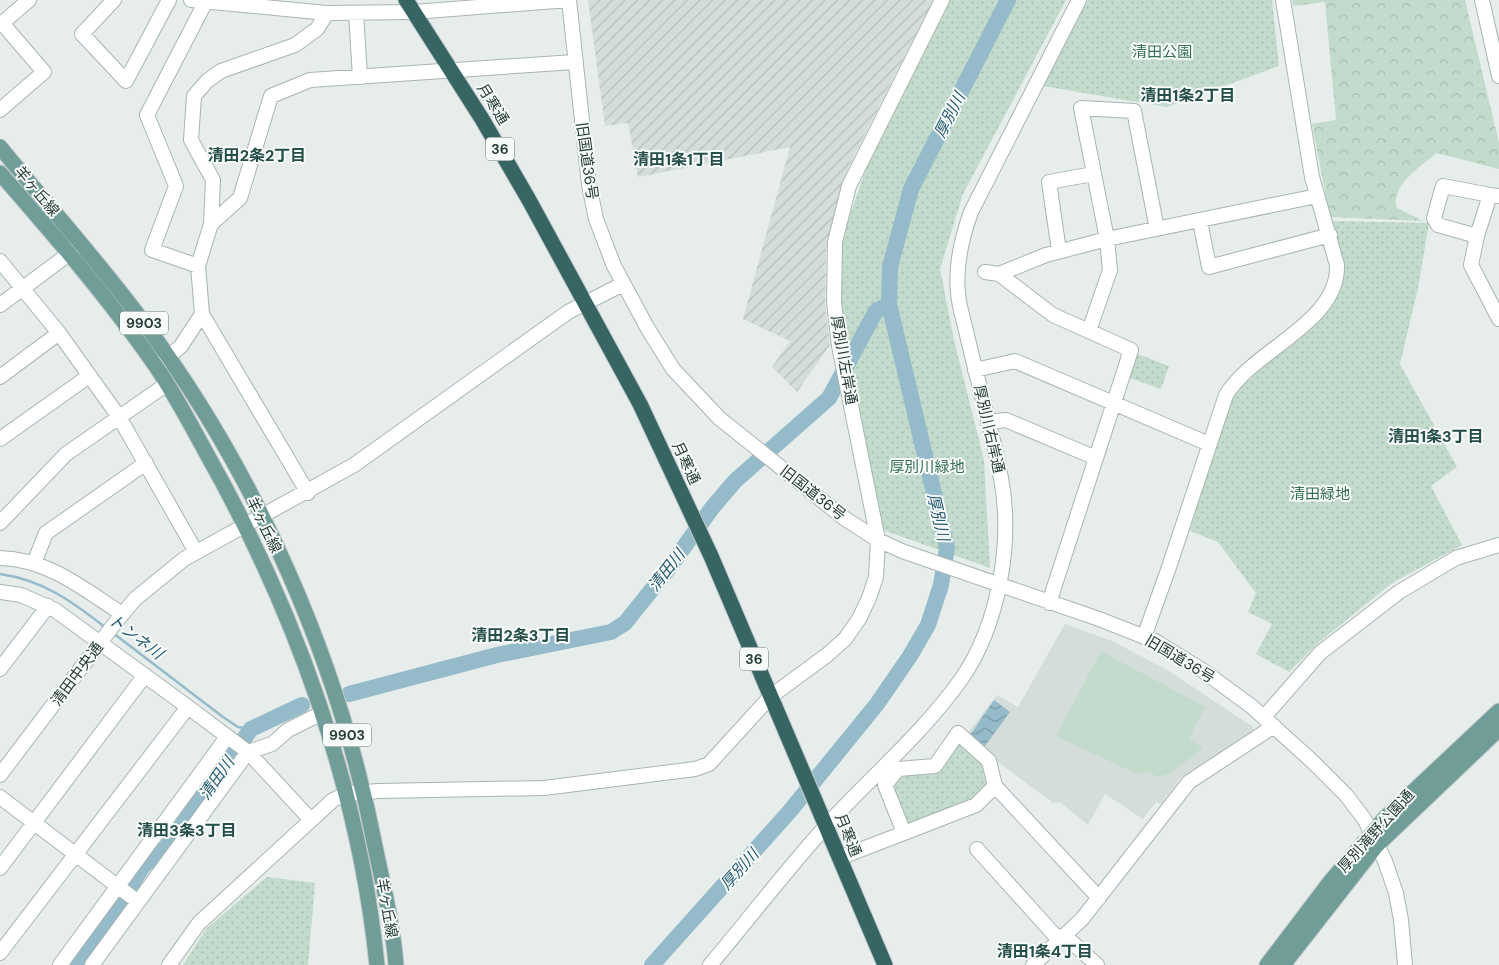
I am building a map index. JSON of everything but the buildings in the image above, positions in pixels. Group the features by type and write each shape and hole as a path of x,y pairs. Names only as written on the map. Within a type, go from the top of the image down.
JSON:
{"highway":[{"name":"月寒通","path":"410,6 452,71 529,200 640,404 710,556 885,965"}],"main road":[{"name":"羊ヶ丘線","path":"0,147 162,363 208,419 262,516 320,651 364,792 386,894 396,965"},
{"name":"羊ヶ丘線","path":"0,173 76,249"},
{"name":"羊ヶ丘線","path":"162,363 167,384 258,549 298,644 322,713 346,794 369,907 377,965"},
{"name":"厚別滝野公園通","path":"1284,965 1406,796 1499,711"},
{"name":"厚別滝野公園通","path":"1267,965 1330,882 1374,839 1499,729"}],"street":[{"path":"0,110 44,72 1,24 28,0"},
{"path":"114,0 82,34 126,81 169,0"},
{"path":"191,0 327,13 410,6 569,0"},
{"name":"旧国道36号","path":"569,0 574,62 589,185 596,219 623,284 673,369 719,418 844,518 878,540 902,551 1099,619 1155,641 1202,670 1269,722 1346,795 1365,820 1396,893 1402,920 1405,965"},
{"name":"厚別川左岸通","path":"346,794 544,788 695,769 709,764 770,697 827,655 845,639 859,619 876,577 878,540 839,346 834,302 836,242 849,186 942,0"},
{"name":"厚別川右岸通","path":"710,965 823,819 908,740 961,679 980,644 999,585 1004,556 1005,512 1001,478 958,292 959,256 964,232 995,165 1080,0"},
{"path":"1144,637 1222,407 1234,383 1318,312 1332,294 1338,279 1338,265 1312,177 1283,0"},
{"path":"1482,0 1499,76"},
{"path":"198,266 152,250 176,186 147,115 206,1"},
{"path":"356,12 360,77"},
{"path":"308,493 202,314 198,266 211,224 213,180 190,140 194,96 207,81 221,71 295,45 317,29 327,13"},
{"path":"211,224 240,198 271,96 310,80 574,62"},
{"path":"1089,332 1110,270 1107,239 1081,108 1134,111 1157,229"},
{"path":"1059,251 1049,182 1093,174"},
{"path":"1477,236 1438,225 1434,218 1444,186 1495,196 1477,236 1470,265 1499,319"},
{"path":"985,272 1000,274 1059,251 1107,239 1318,196"},
{"path":"1200,221 1209,267 1330,235"},
{"path":"0,305 76,249"},
{"path":"0,261 59,333 119,417 196,552"},
{"path":"1000,274 1053,315 1131,350 1049,603"},
{"name":"清田中央通","path":"0,775 119,618 135,599 169,570 196,552 308,493 354,465 568,312 623,284"},
{"path":"162,363 181,346 202,314"},
{"path":"0,377 59,333"},
{"path":"975,370 1015,361 1209,444"},
{"path":"0,439 89,376"},
{"path":"0,523 5,510 66,454 167,384"},
{"path":"988,422 1006,420 1096,458"},
{"path":"34,563 46,533 146,463"},
{"path":"1033,965 1062,938 1099,898 1189,782 1269,722 1320,653 1400,592 1456,558 1499,545"},
{"path":"0,558 34,563 66,576 119,618"},
{"path":"0,592 21,595 48,606 102,640 145,676 238,745 310,819"},
{"path":"0,668 48,606"},
{"path":"0,868 145,676"},
{"path":"0,953 188,707"},
{"path":"238,745 272,744 288,730 322,713"},
{"path":"904,833 885,785 898,769 935,766 958,733 989,761 995,786 1099,898"},
{"path":"60,965 127,894 238,745"},
{"path":"92,965 127,894 238,745"},
{"path":"839,858 976,805 995,786"},
{"path":"169,965 199,923 310,819 333,800 346,794"},
{"path":"0,797 127,894"},
{"path":"977,849 1062,938 1097,965"}],"shaded area":[{"path":"588,0 933,0 849,166 826,248 825,304 830,345 797,392 772,367 790,341 743,319 790,147 638,177 628,123 605,126"},
{"path":"1065,624 1112,641 1169,671 1253,727 1253,733 1181,777 1161,804 1156,802 1143,819 1105,794 1088,825 1060,802 1053,803 999,763 967,734 997,695 1018,707"}],"green space":[{"name":"厚別川緑地","path":"946,0 1066,0 963,194 940,269 954,340 984,460 990,568 880,529 840,315 841,242 876,139"},
{"name":"清田公園","path":"1088,0 1272,0 1279,66 1167,107 1043,86"},
{"path":"1293,0 1465,0 1499,143 1499,169 1437,153 1408,177 1398,192 1396,200 1397,208 1423,221 1330,217 1312,124 1336,120 1325,2 1293,6"},
{"name":"清田緑地","path":"1333,221 1429,223 1418,288 1400,364 1457,467 1431,486 1462,545 1392,583 1317,644 1289,672 1256,654 1272,624 1248,612 1256,593 1218,542 1190,531 1231,395 1271,356 1327,311 1344,269"},
{"path":"1135,353 1169,366 1161,389 1127,377"},
{"path":"1101,651 1205,707 1189,738 1203,749 1168,774 1158,777 1148,772 1137,774 1056,736"},
{"path":"958,743 962,743 985,764 983,774 991,785 972,803 908,825 889,786 897,776 940,769"},
{"path":"267,877 315,883 308,965 183,965 207,928"}],"water":[{"path":"994,700 1010,712 985,746 970,735"}],"waterway":[{"name":"厚別川","path":"652,965 790,811 877,704 910,656 928,625 941,585 947,548 889,304 890,267 911,189 1008,0"},
{"name":"清田川","path":"349,694 497,655 611,632 625,623 666,572 712,508 735,481 829,398 876,311 889,304"},
{"name":"トンネ川","path":"0,574 30,581 44,587 82,609 106,628"},
{"name":"トンネ川","path":"113,633 223,717 238,727 251,729"},
{"name":"清田川","path":"74,965 114,913 143,866 166,848 251,729 302,705"}],"district":[{"name":"清田1条2丁目","path":"1188,95"},
{"name":"清田2条2丁目","path":"257,155"},
{"name":"清田1条1丁目","path":"679,159"},
{"name":"清田1条3丁目","path":"1436,436"},
{"name":"清田2条3丁目","path":"521,635"},
{"name":"清田3条3丁目","path":"187,830"},
{"name":"清田1条4丁目","path":"1045,951"}]}
